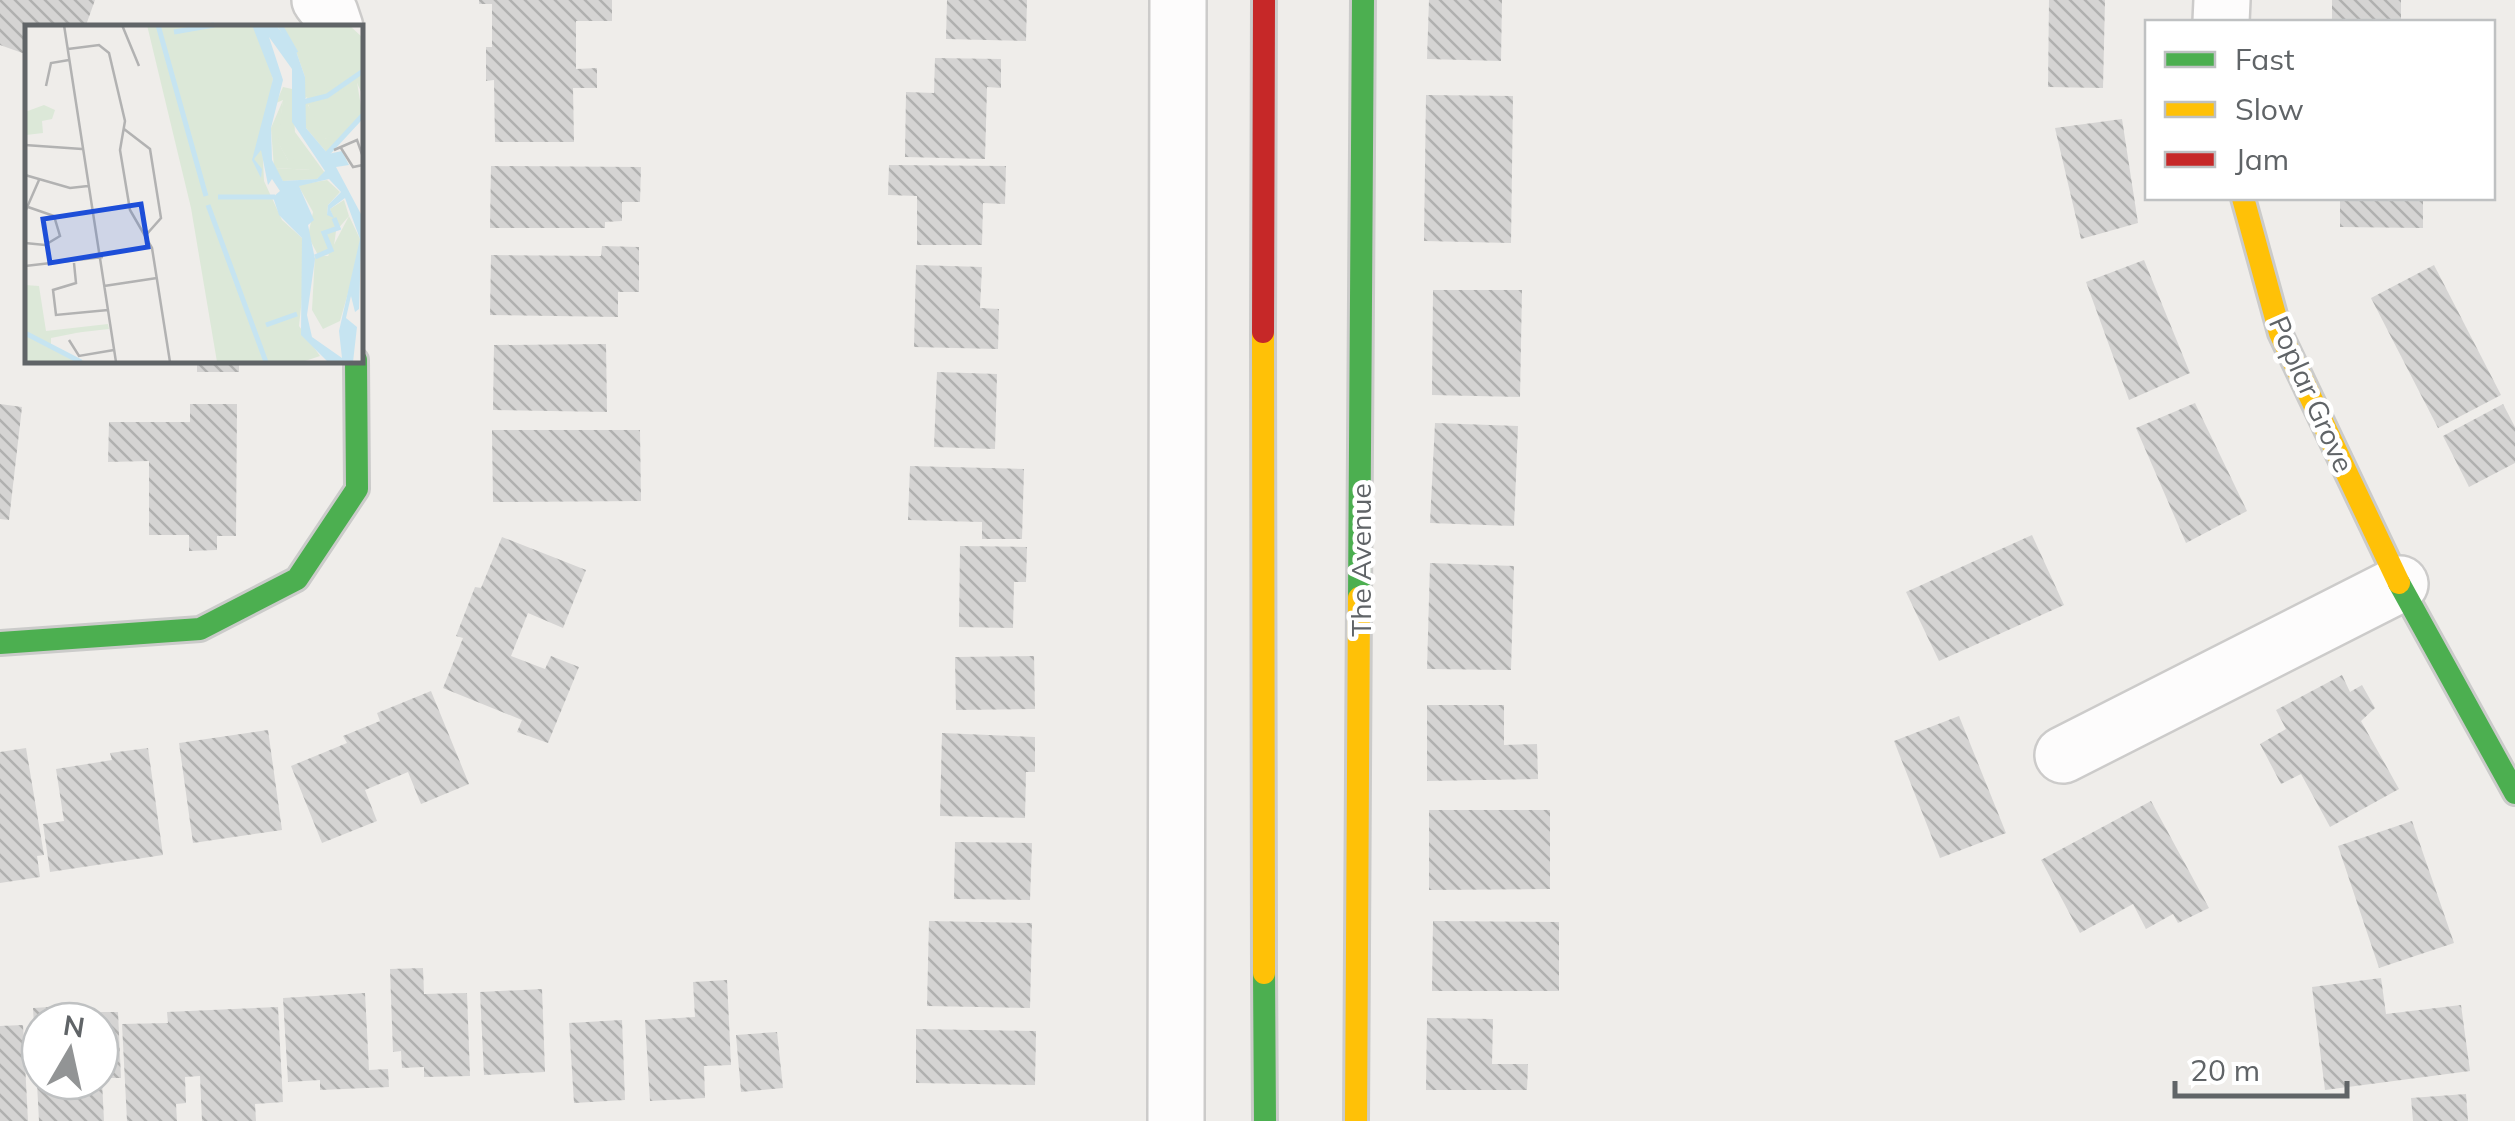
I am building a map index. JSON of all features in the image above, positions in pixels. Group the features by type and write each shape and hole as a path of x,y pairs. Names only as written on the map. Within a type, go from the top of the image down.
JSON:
{"street":[{"path":"320,0 334,25"},
{"path":"1176,1121 1178,0"},
{"path":"1264,0 1265,1121"},
{"name":"The Avenue","path":"1356,1121 1363,0"},
{"name":"Poplar Grove","path":"2243,200 2280,333 2400,584 2515,793"},
{"path":"0,644 200,629 298,579 357,489 356,362"},
{"path":"2063,755 2400,584"}],"building":[{"path":"0,0 95,0 86,25 25,25 25,54 0,45"},
{"path":"479,0 612,0 612,21 576,21 576,69 597,68 597,88 573,88 574,142 495,142 494,80 486,81 486,47 492,47 492,4 479,4"},
{"path":"947,0 1027,0 1026,41 946,39"},
{"path":"1429,0 1502,0 1501,61 1427,59"},
{"path":"2049,0 2105,0 2103,88 2048,87"},
{"path":"2332,0 2401,0 2401,20 2332,20"},
{"path":"935,58 1001,59 1001,88 987,87 985,159 905,157 906,92 934,93"},
{"path":"1426,95 1513,96 1511,243 1424,241"},
{"path":"2122,119 2138,223 2081,239 2055,128"},
{"path":"889,165 1006,166 1005,204 983,203 982,245 917,245 917,196 888,195"},
{"path":"491,166 641,167 640,202 622,202 622,221 605,222 605,228 490,228"},
{"path":"2340,200 2423,200 2423,228 2340,227"},
{"path":"602,246 639,247 639,292 618,292 618,317 490,315 491,255 601,256"},
{"path":"2144,260 2190,373 2129,400 2086,282"},
{"path":"916,265 982,267 980,308 999,309 998,349 914,347"},
{"path":"2434,265 2501,395 2438,428 2371,298"},
{"path":"1433,290 1522,290 1520,397 1432,395"},
{"path":"606,344 607,412 493,410 494,345"},
{"path":"197,362 239,362 239,372 197,372"},
{"path":"937,372 997,374 995,449 934,447"},
{"path":"2195,403 2247,511 2186,543 2136,428"},
{"path":"0,404 22,407 9,520 0,519"},
{"path":"190,404 237,404 236,536 217,536 217,550 189,551 189,535 149,535 149,461 108,462 109,422 190,422"},
{"path":"2503,404 2515,427 2515,463 2469,487 2443,436"},
{"path":"1435,423 1518,426 1514,526 1430,523"},
{"path":"492,430 640,430 641,501 493,502"},
{"path":"910,466 1024,469 1022,539 982,539 982,522 908,520"},
{"path":"2032,535 2064,605 1939,661 1906,592"},
{"path":"502,537 586,570 563,628 528,613 511,656 545,669 551,656 579,667 548,743 517,732 522,720 443,688 463,638 456,636 475,587 481,588"},
{"path":"960,546 1027,547 1026,582 1014,582 1013,628 959,627"},
{"path":"1430,563 1514,566 1511,670 1427,669"},
{"path":"1034,656 1035,709 956,710 955,657"},
{"path":"2342,675 2350,692 2362,685 2375,708 2361,721 2399,789 2330,827 2301,774 2281,784 2260,744 2286,729 2276,710"},
{"path":"431,691 469,784 421,804 408,772 365,790 377,821 322,843 291,766 347,743 343,736 380,721 377,713"},
{"path":"1427,705 1504,705 1504,745 1537,744 1538,779 1427,781"},
{"path":"1959,716 2006,833 1940,858 1894,741"},
{"path":"268,730 282,830 193,843 179,743"},
{"path":"942,733 1035,737 1035,772 1026,772 1025,818 940,816"},
{"path":"26,748 44,855 37,856 40,877 0,883 0,752"},
{"path":"148,748 163,855 50,872 43,824 64,821 56,769 112,760 110,753"},
{"path":"2151,801 2209,908 2178,923 2173,914 2146,929 2133,904 2080,933 2041,860"},
{"path":"1429,810 1550,810 1550,889 1429,890"},
{"path":"2412,821 2454,943 2379,968 2338,846"},
{"path":"955,842 1032,843 1030,900 954,899"},
{"path":"929,921 1032,923 1030,1008 927,1006"},
{"path":"1433,921 1559,922 1559,991 1432,991"},
{"path":"423,968 424,994 467,993 470,1076 424,1077 424,1067 402,1068 401,1051 393,1052 390,969"},
{"path":"2381,978 2386,1014 2461,1005 2470,1071 2325,1090 2312,987"},
{"path":"727,980 731,1065 704,1066 705,1098 650,1101 645,1020 695,1017 693,982"},
{"path":"542,989 545,1072 484,1075 480,992"},
{"path":"365,993 369,1070 388,1069 389,1087 320,1090 320,1080 288,1082 283,998"},
{"path":"278,1007 283,1102 255,1104 256,1121 202,1121 200,1076 185,1077 186,1103 176,1104 177,1121 127,1121 122,1024 168,1023 167,1012"},
{"path":"1427,1018 1493,1019 1492,1064 1528,1064 1527,1090 1426,1090"},
{"path":"622,1020 625,1100 574,1103 569,1023"},
{"path":"20,1025 20,1101 27,1101 28,1121 0,1121 0,1026"},
{"path":"916,1029 1036,1031 1035,1085 916,1083"},
{"path":"777,1032 783,1088 741,1092 736,1035"},
{"path":"2466,1094 2468,1121 2413,1121 2411,1098"},
{"path":"38,1101 103,1101 104,1121 39,1121"}],"traffic: fast":[{"path":"1359,598 1363,0"},
{"path":"0,643 200,629 297,579 357,489 356,362"},
{"path":"2399,583 2515,793"},
{"path":"1264,973 1265,1121"}],"traffic: slow":[{"path":"2244,200 2280,333 2399,583"},
{"path":"1263,332 1264,973"},
{"path":"1356,1121 1359,598"}],"traffic: jam":[{"path":"1263,332 1264,0"}]}
